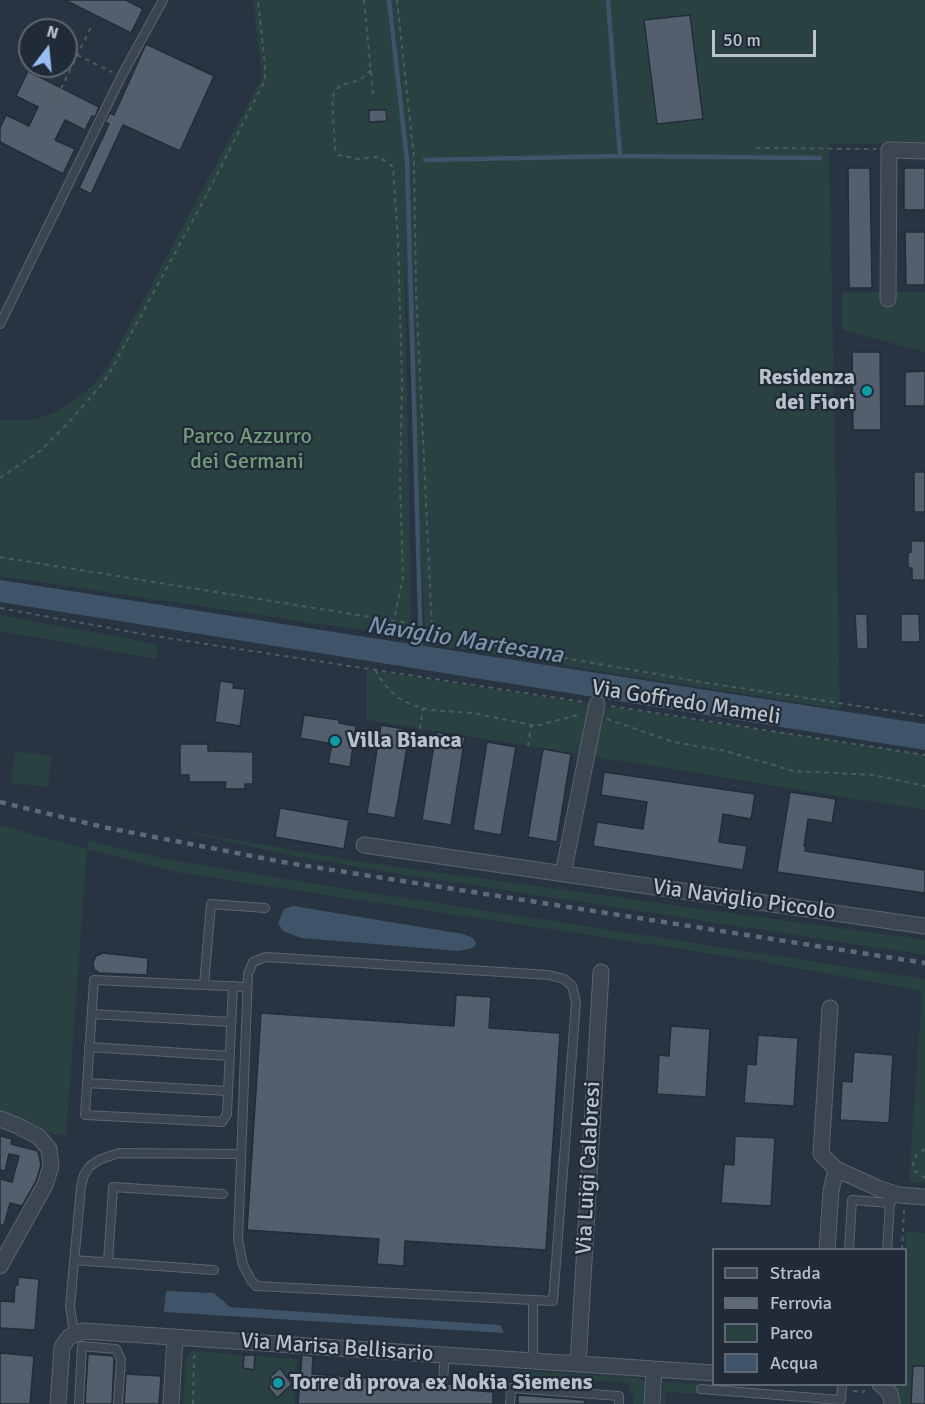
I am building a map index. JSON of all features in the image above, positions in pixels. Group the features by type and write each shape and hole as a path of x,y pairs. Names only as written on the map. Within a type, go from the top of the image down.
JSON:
{"street":[{"path":"888,299 889,150 925,151"},
{"path":"563,874 596,710"},
{"name":"Via Naviglio Piccolo","path":"364,845 925,926"},
{"name":"Via Luigi Calabresi","path":"578,1364 601,972"},
{"path":"830,1008 821,1154 836,1169 898,1198 925,1197"},
{"path":"0,1119 39,1137 49,1149 51,1162 45,1185 0,1266"},
{"path":"827,1248 831,1191 836,1169"},
{"name":"Via Marisa Bellisario","path":"74,1333 86,1331 712,1373"},
{"path":"58,1404 62,1350 67,1339 74,1333"},
{"path":"171,1404 175,1337"},
{"path":"652,1404 654,1369"},
{"path":"882,1386 890,1393 892,1404"}],"lane":[{"path":"0,324 121,77 164,0"},
{"path":"204,985 212,904 265,908"},
{"path":"266,957 549,975 564,979 572,986 576,1002 554,1301 256,1286 247,1274 239,1248 248,987 250,966 266,957"},
{"path":"233,986 227,1114 222,1122 85,1115 94,980 233,986 248,987"},
{"path":"92,1014 231,1022"},
{"path":"89,1047 230,1056"},
{"path":"87,1083 228,1091"},
{"path":"74,1333 70,1306 81,1187 90,1167 101,1159 119,1153 241,1154"},
{"path":"108,1262 112,1186 223,1194"},
{"path":"849,1248 852,1200 898,1198 887,1248"},
{"path":"75,1260 214,1270"},
{"path":"533,1300 533,1361"},
{"path":"79,1404 82,1346 116,1348 121,1359 118,1404"},
{"path":"443,1380 445,1355"},
{"path":"701,1389 841,1400 842,1386"},
{"path":"510,1404 512,1388 619,1396 619,1404"}],"path":[{"path":"0,478 40,451 70,421 111,372 205,198 265,80 266,66 258,0"},
{"path":"364,0 373,94"},
{"path":"397,0 414,158 416,292 432,628 436,632 456,639 707,683 925,716"},
{"path":"78,53 91,27"},
{"path":"78,56 121,77"},
{"path":"371,70 360,80 341,85 335,91 332,99 335,149 338,155 358,159 376,157 393,167 398,240 403,577 394,621"},
{"path":"53,105 66,78"},
{"path":"756,148 889,150"},
{"path":"0,557 407,623"},
{"name":"Via Goffredo Mameli","path":"0,608 157,636 375,670 596,710 925,755"},
{"path":"375,670 384,684 397,697 423,708 473,713 531,725 545,724 596,710 673,742 726,751 793,771 873,775 925,786"},
{"path":"420,729 423,708"},
{"path":"528,746 531,725"},
{"path":"925,1149 917,1154 913,1162 916,1173 925,1178"},
{"path":"898,1198 902,1248"},
{"path":"193,1404 194,1357 199,1352"},
{"path":"864,1392 865,1386"}],"green space":[{"name":"Parco Azzurro dei Germani","path":"253,0 387,0 393,58 390,0 925,0 925,143 829,144 840,709 426,644 404,248 412,638 0,576 0,420 33,420 54,413 81,396 107,368 262,78"},
{"path":"842,292 925,292 925,352 842,330"},
{"path":"0,615 157,644 157,659 0,631"},
{"path":"367,670 925,755 925,810 367,720"},
{"path":"15,751 52,756 48,787 11,783"},
{"path":"0,825 86,849 89,841 170,860 302,882 925,979 925,1183 909,1182 922,991 752,960 175,872 87,849 66,1136 0,1123"},
{"path":"168,828 356,861 925,940 925,955 413,876 289,855"},
{"path":"906,1232 925,1233 925,1404 897,1404 897,1386 907,1386"},
{"path":"192,1351 297,1359 295,1404 183,1404 186,1357"},
{"path":"512,1370 640,1378 644,1380 643,1404 633,1404 630,1383 512,1375"},
{"path":"663,1382 699,1384 698,1394 666,1392 665,1404 661,1404"}],"water":[{"path":"0,580 925,724 925,750 0,602"},
{"path":"293,906 463,934 473,938 476,943 475,947 459,951 301,938 283,931 278,923 284,909"},
{"path":"166,1291 214,1293 230,1307 500,1325 504,1333 164,1312"}],"building":[{"path":"65,0 126,0 143,9 131,33"},
{"path":"690,15 703,119 657,124 644,20"},
{"path":"146,44 214,76 180,151 123,125 91,194 79,188 109,124 105,122 110,113 114,115"},
{"path":"25,78 42,78 99,107 85,130 65,120 55,140 75,149 63,174 0,142 0,128 6,115 29,126 38,107 16,96"},
{"path":"369,110 386,110 387,121 369,122"},
{"path":"848,168 870,168 872,288 849,288"},
{"path":"904,168 925,168 925,210 904,210"},
{"path":"905,232 925,232 925,285 906,285"},
{"name":"Residenza dei Fiori","path":"852,352 880,352 881,430 853,430"},
{"path":"925,371 925,406 905,406 905,372"},
{"path":"914,472 925,472 925,512 914,512"},
{"path":"911,541 925,541 925,580 912,580 912,568 908,568"},
{"path":"855,614 867,614 868,649 857,649"},
{"path":"901,614 919,614 920,642 901,642"},
{"path":"220,681 234,683 233,688 245,689 240,726 215,722"},
{"name":"Villa Bianca","path":"304,715 339,720 339,723 356,726 350,767 328,763 332,744 300,738"},
{"path":"381,725 410,730 395,818 367,813"},
{"path":"436,732 465,737 451,825 422,820"},
{"path":"487,742 516,747 501,835 473,830"},
{"path":"180,744 208,744 208,751 253,752 253,784 245,784 245,789 225,789 226,782 189,782 189,775 180,775"},
{"path":"543,749 571,754 557,842 528,837"},
{"path":"604,772 755,794 751,819 723,814 719,842 747,846 743,870 593,846 597,822 643,829 647,802 601,795"},
{"path":"790,792 836,799 832,823 808,819 805,851 925,870 925,893 777,872"},
{"path":"280,808 349,820 344,849 275,837"},
{"path":"103,953 148,958 147,975 99,973 94,969 93,962 96,956"},
{"path":"456,995 491,997 489,1028 560,1033 546,1250 405,1241 404,1266 377,1264 379,1239 247,1230 261,1013 454,1026"},
{"path":"671,1026 710,1029 706,1097 657,1094 659,1055 669,1056"},
{"path":"758,1035 798,1038 794,1106 744,1103 747,1064 756,1065"},
{"path":"854,1052 893,1055 889,1123 840,1120 842,1081 852,1082"},
{"path":"0,1136 12,1139 11,1144 38,1151 41,1165 36,1181 22,1206 10,1203 4,1225 0,1225 0,1179 12,1182 19,1156 9,1154 5,1171 0,1170"},
{"path":"735,1136 775,1138 771,1206 721,1203 724,1164 734,1165"},
{"path":"18,1277 39,1279 35,1330 0,1328 0,1301 14,1302"},
{"path":"0,1353 34,1356 30,1404 0,1404"},
{"path":"88,1354 113,1356 112,1404 85,1404"},
{"path":"244,1355 255,1355 254,1370 243,1368"},
{"path":"302,1355 313,1356 312,1374 438,1383 443,1386 468,1385 467,1390 493,1392 493,1404 298,1404"},
{"path":"913,1366 925,1366 925,1404 911,1404"},
{"name":"Torre di prova ex Nokia Siemens","path":"280,1368 292,1384 277,1398 269,1388 271,1376"},
{"path":"126,1374 161,1376 159,1404 124,1404"},
{"path":"518,1395 585,1400 585,1404 518,1404"}],"waterway":[{"name":"Naviglio Martesana","path":"389,0 407,160 421,650"},
{"path":"608,0 620,156"},
{"path":"425,160 620,156 820,158"}],"railway":[{"path":"0,802 103,827 288,863 925,963"}],"place":[{"name":"Residenza dei Fiori","path":"867,391"},
{"name":"Villa Bianca","path":"335,741"},
{"name":"Torre di prova ex Nokia Siemens","path":"278,1383"}]}
